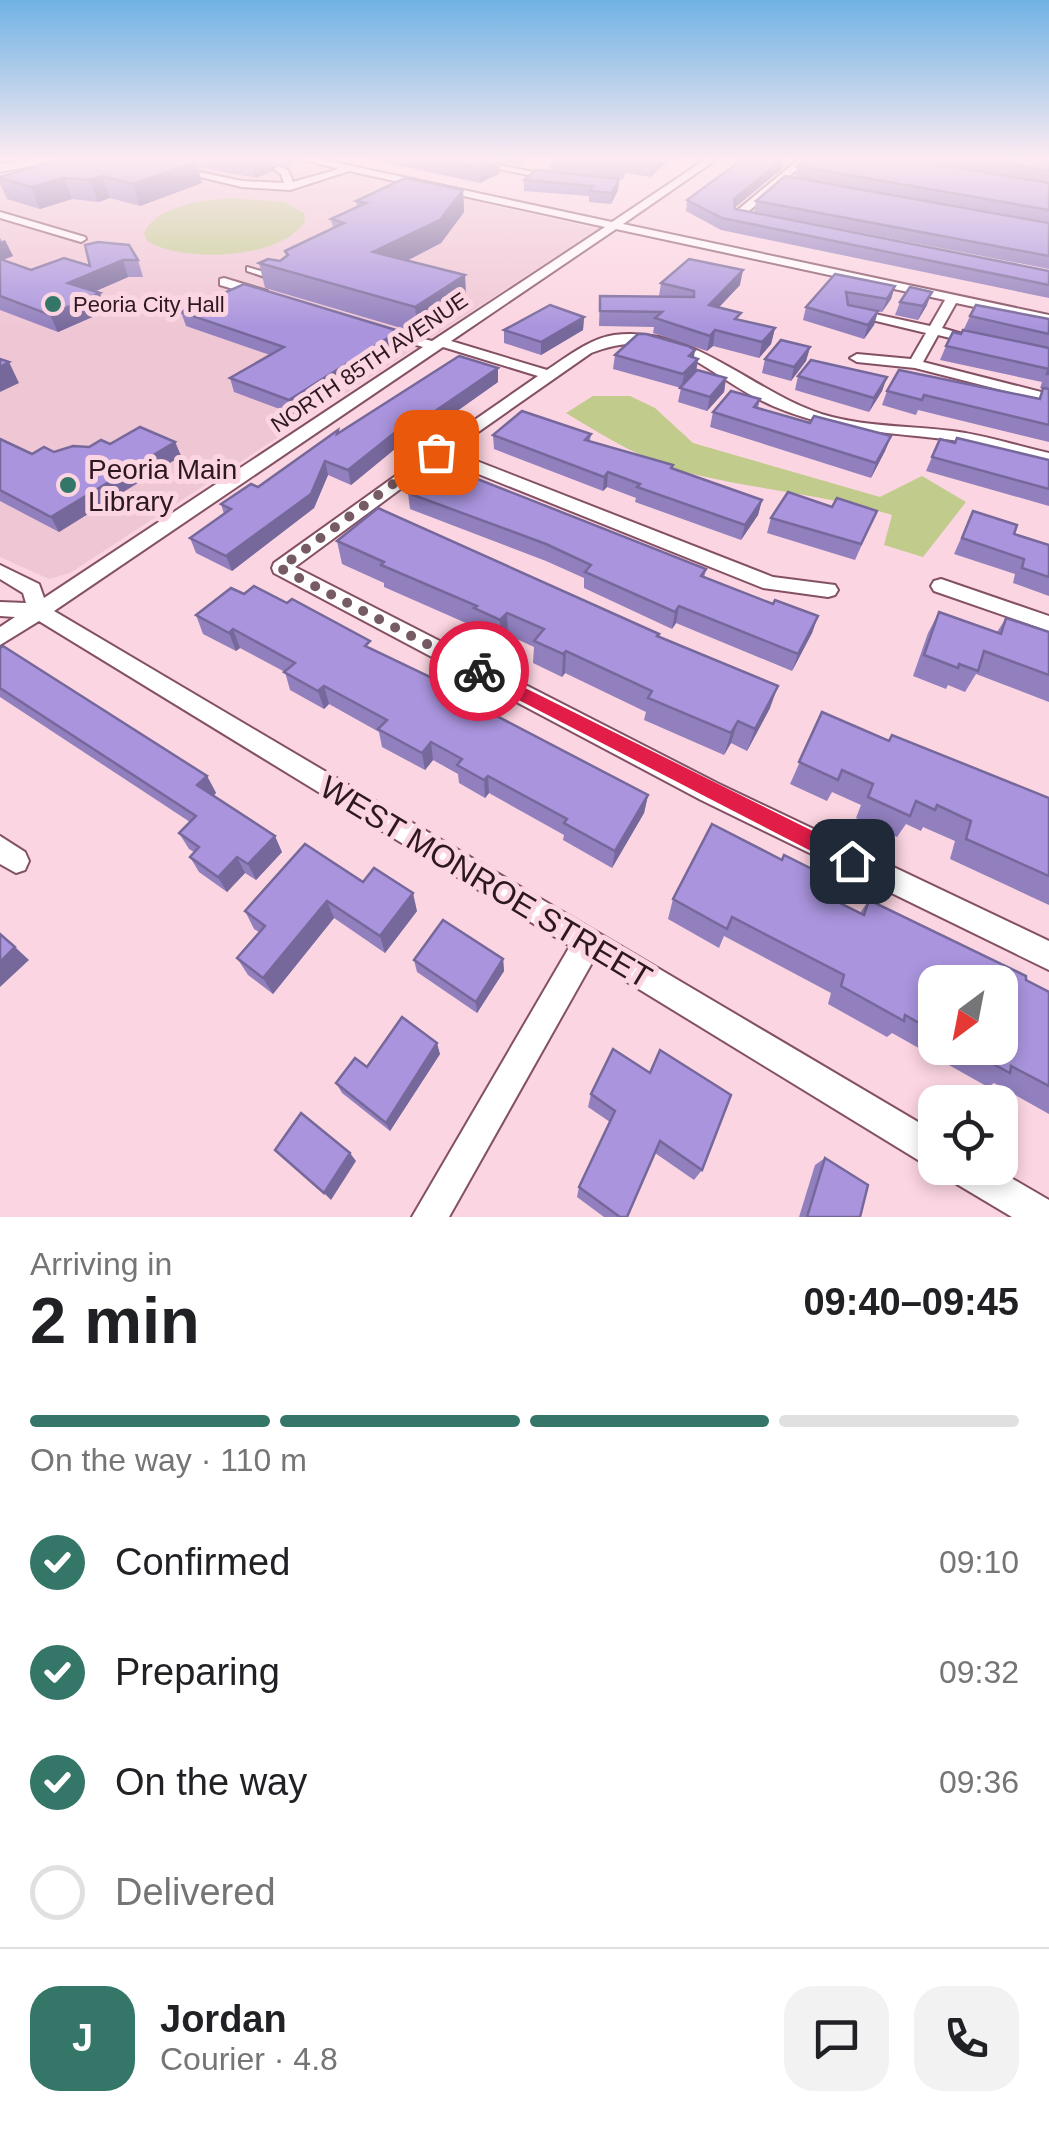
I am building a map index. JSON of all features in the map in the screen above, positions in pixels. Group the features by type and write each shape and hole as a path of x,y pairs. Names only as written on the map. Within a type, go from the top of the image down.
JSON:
{"street":[{"path":"3,216 81,238"},
{"path":"567,216 1049,319"},
{"name":"NORTH 85TH AVENUE","path":"0,637 629,216"},
{"path":"743,216 758,218"},
{"path":"258,266 289,276"},
{"path":"224,282 280,299"},
{"path":"915,364 952,299"},
{"path":"849,311 992,344"},
{"path":"355,322 548,375"},
{"path":"1049,458 956,436 852,426 822,419 774,401 693,352 628,337 601,342 548,375 280,568 710,792 1049,956"},
{"path":"857,358 915,364 1049,398"},
{"path":"436,452 770,584 828,590"},
{"name":"WEST MONROE STREET","path":"0,571 32,588 38,612"},
{"path":"942,586 1049,624"},
{"name":"WEST MONROE STREET","path":"0,609 38,612 918,1142"},
{"path":"430,1217 587,944"},
{"path":"991,1185 1045,1217"}],"shaded area":[{"path":"0,216 539,216 598,229 70,573 49,579 0,557"}],"green space":[{"path":"159,216 304,216 305,221 276,244 207,255 184,253 147,241 144,233"},
{"path":"593,396 630,396 655,408 693,443 880,497 922,476 966,502 923,557 884,545 892,515 693,474 627,448 566,413"}],"building":[{"path":"338,216 443,216 373,252 465,275 415,307 259,263 268,259 280,261 288,255 285,251 344,223 331,219"},
{"path":"718,216 769,216 1049,271 1049,285"},
{"path":"835,216 1009,216 1049,223 1049,256"},
{"path":"85,245 129,245 138,260 123,260 68,283 100,293 50,315 0,296 0,259 31,270 64,258 90,266"},
{"path":"689,259 743,270 709,305 741,313 735,319 775,328 762,342 715,330 710,336 655,318 662,312 600,311 600,296 694,297 694,291 661,283"},
{"path":"835,274 895,286 887,299 846,292 848,305 878,311 868,325 806,307"},
{"path":"244,284 399,331 289,400 230,378 284,347 181,312"},
{"path":"910,287 932,292 923,306 900,302"},
{"path":"550,305 584,317 541,342 504,330"},
{"path":"976,305 1049,319 1049,334 970,316"},
{"path":"963,330 1049,348 1049,369 946,346 953,332 961,334"},
{"path":"638,334 688,346 695,350 689,356 698,359 683,374 615,355"},
{"path":"781,340 810,347 794,367 765,359"},
{"path":"459,356 498,368 425,418 417,415 348,470 325,461 311,494 226,556 190,538 231,509 221,504 251,484 258,487 338,430 337,434"},
{"path":"811,360 887,377 874,398 798,376"},
{"path":"697,370 726,378 710,397 680,388"},
{"path":"899,370 1040,399 1043,388 1049,389 1049,425 924,395 922,400 887,391"},
{"path":"731,391 760,399 754,407 810,423 814,416 891,436 876,463 713,412"},
{"path":"522,411 591,434 585,440 673,465 671,468 762,500 745,525 637,487 640,484 608,472 604,477 493,435"},
{"name":"Peoria Main Library","path":"140,427 175,442 51,517 0,490 0,439 32,454 44,447 54,452 73,446 89,447 101,440 110,444"},
{"path":"957,438 1049,460 1049,489 932,457 940,439 955,443"},
{"path":"442,465 706,569 701,576 773,604 775,600 818,616 798,654 679,606 675,612 585,572 591,565 546,544 408,493"},
{"path":"788,492 832,507 837,498 877,511 861,544 771,518"},
{"path":"378,508 657,636 778,686 755,729 738,721 731,733 648,698 652,691 566,651 563,654 534,641 544,629 507,613 500,620 337,541"},
{"path":"973,511 1017,525 1014,534 1049,545 1049,577 1022,568 1024,559 962,538"},
{"path":"254,586 287,603 292,599 370,641 365,646 470,696 466,700 648,795 615,851 564,823 567,819 488,776 484,780 457,765 462,759 431,742 422,753 378,729 387,720 324,686 318,691 284,672 295,663 233,629 229,633 196,615 231,588 244,594"},
{"path":"939,612 1001,634 1006,618 1049,632 1049,675 984,651 978,671 924,655"},
{"path":"3,646 207,776 197,785 275,836 248,864 237,857 218,877 190,857 199,847 179,833 196,816 0,688"},
{"path":"822,712 889,741 892,735 1049,798 1049,876 966,839 971,821 937,805 935,810 916,801 910,816 868,797 873,784 842,770 838,780 799,762"},
{"path":"712,824 782,860 784,855 820,873 814,890 864,915 869,900 1003,965 918,965 918,1022 905,1015 904,1021 841,986 844,975 732,917 727,929 673,899"},
{"path":"305,844 363,882 374,868 413,893 380,936 327,901 263,978 237,958 265,926 245,911"},
{"path":"443,920 503,959 476,1002 414,960"},
{"path":"0,934 15,947 0,962"},
{"path":"1018,972 1049,992 1049,1086 1011,1066 1010,1073 995,1065 1018,1065"},
{"path":"402,1017 437,1043 386,1123 336,1083 355,1058 367,1067"},
{"path":"613,1049 650,1073 660,1050 731,1095 702,1170 660,1141 627,1217 620,1217 579,1187 615,1111 591,1094"},
{"path":"301,1113 350,1153 324,1193 275,1150"},
{"path":"825,1158 868,1185 860,1217 807,1217"}],"way so far":[{"path":"436,452 280,568 479,671"}],"place":[{"name":"Peoria City Hall","path":"53,304"},
{"name":"Peoria Main Library","path":"68,485"}],"route":[{"path":"479,671 852,861"}]}
